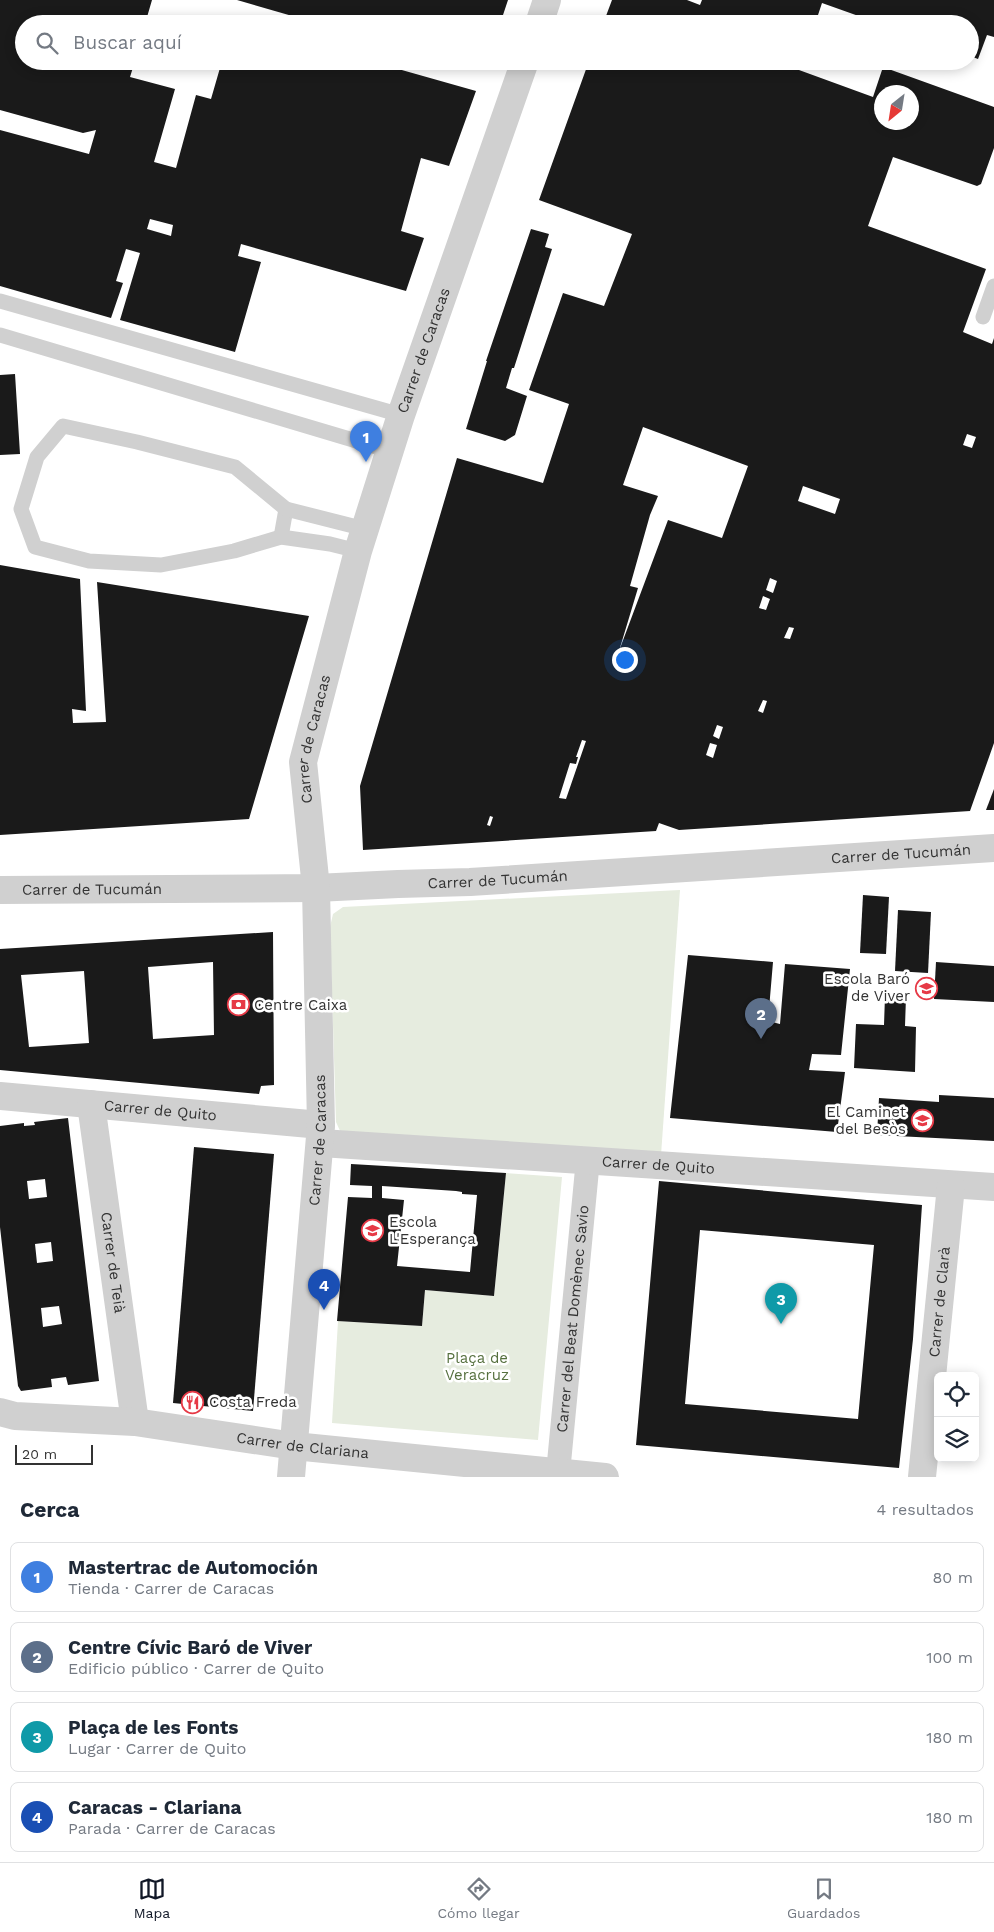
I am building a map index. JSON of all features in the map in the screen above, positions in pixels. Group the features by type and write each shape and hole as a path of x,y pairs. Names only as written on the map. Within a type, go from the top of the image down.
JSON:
{"street":[{"path":"542,15 547,0"},
{"name":"Carrer de Caracas","path":"291,1477 321,1134 316,888 303,762 361,540 401,415 522,70"},
{"name":"Carrer de Tucumán","path":"0,890 316,888 470,882 994,848"},
{"name":"Carrer de Quito","path":"0,1096 91,1104 321,1134 588,1159 951,1186 994,1187"},
{"name":"Carrer de Teià","path":"91,1104 135,1422"},
{"name":"Carrer del Beat Domènec Savio","path":"558,1475 588,1159"},
{"name":"Carrer de Clarà","path":"922,1477 951,1186"},
{"name":"Carrer de Clariana","path":"0,1412 15,1416 135,1422 294,1446 558,1475 605,1477"}],"lane":[{"path":"983,317 994,286"},
{"path":"0,301 401,415"},
{"path":"0,335 390,451"},
{"path":"63,426 235,467 286,509 361,540 330,544 281,537 234,551 161,565 89,561 35,547 21,509 37,457 63,426"},
{"path":"281,537 286,509"}],"green space":[{"path":"680,890 661,1155 341,1133 336,1122 330,927 333,914 343,907"},
{"name":"Plaça de Veracruz","path":"506,1173 562,1177 538,1440 332,1423 338,1321 422,1326 425,1290 494,1296"}],"building":[{"path":"0,0 152,0 148,15 15,15 15,70 132,70 130,77 175,89 154,162 176,168 196,95 211,99 219,70 402,70 476,91 449,166 421,158 401,231 424,238 406,291 241,244 238,256 261,262 235,352 120,320 140,253 126,249 116,281 123,283 111,318 0,286 0,130 89,154 96,130 83,133 0,110","holes":["150,219 173,225 171,236 147,229"]},
{"path":"237,0 508,0 503,15 289,15"},
{"path":"612,0 687,0 700,5 702,0 994,0 994,37 987,35 979,56 979,15 856,15 822,3 818,15 606,15"},
{"path":"586,70 799,70 873,97 874,94 874,130 919,130 919,85 877,85 882,70 891,70 994,107 994,148 981,184 977,186 893,157 868,226 986,269 963,332 992,344 994,338 994,743 970,811 679,830 659,823 656,831 363,850 360,786 457,458 543,483 569,404 529,390 563,293 604,306 632,234 539,200","holes":["643,427 748,466 722,538 668,520 619,651 638,588 630,586 650,515 658,496 623,485","967,434 976,437 972,448 963,445","803,486 840,499 835,514 798,501","770,578 777,581 773,593 766,590","763,596 770,599 766,610 759,608","789,627 794,628 790,639 784,638","763,700 767,701 763,713 758,711","717,725 723,727 719,739 713,736","582,740 586,741 566,799 559,798 570,763 576,764 578,757 576,757","710,743 717,745 713,758 706,755","490,816 493,817 490,826 487,825"]},
{"path":"531,229 549,234 545,247 552,249 506,388 527,396 515,435 505,441 466,429 486,361"},
{"path":"15,374 20,454 0,455 0,375"},
{"path":"0,565 80,579 86,711 72,709 73,723 106,722 97,582 309,616 249,819 0,835"},
{"path":"994,789 994,810 986,810"},
{"path":"863,895 889,897 886,954 860,953"},
{"path":"898,910 931,912 928,973 895,971"},
{"path":"273,932 274,1085 261,1086 259,1094 0,1070 0,949","holes":["213,962 214,1035 153,1039 148,967","84,971 89,1043 29,1047 21,975"]},
{"path":"688,955 773,962 768,1021 780,1024 785,964 850,969 841,1055 812,1054 809,1070 845,1072 837,1132 670,1118"},
{"path":"936,962 994,966 994,1002 934,999"},
{"path":"885,996 906,997 905,1026 916,1027 915,1072 854,1068 856,1024 884,1025"},
{"path":"939,1095 994,1098 994,1141 877,1135 879,1098 939,1102"},
{"path":"68,1118 99,1381 68,1385 66,1377 51,1379 52,1387 21,1391 18,1386 0,1227 0,1126 24,1123 24,1126 35,1125 34,1122","holes":["45,1179 47,1197 29,1199 27,1181","51,1242 53,1261 37,1263 35,1244","59,1306 62,1324 43,1327 41,1308"]},
{"path":"194,1147 274,1154 253,1411 173,1403"},
{"name":"Escola L'Esperança","path":"351,1164 506,1173 494,1296 425,1290 422,1326 337,1321 348,1197 372,1198 372,1186 350,1185","holes":["382,1186 462,1192 462,1194 477,1195 470,1272 397,1266 404,1200 382,1198"]},
{"path":"659,1181 922,1205 913,1339 899,1468 636,1445","holes":["700,1230 874,1245 858,1419 685,1404"]}],"place":[{"name":"Mastertrac de Automoción","path":"366,462"},
{"name":"Escola Baró de Viver","path":"926,988"},
{"name":"Centre Caixa","path":"238,1005"},
{"name":"Centre Cívic Baró de Viver","path":"761,1039"},
{"name":"El Caminet del Besòs","path":"922,1121"},
{"name":"Escola L'Esperança","path":"373,1231"},
{"name":"Caracas - Clariana","path":"324,1310"},
{"name":"Plaça de les Fonts","path":"781,1324"},
{"name":"Costa Freda","path":"193,1402"}]}
